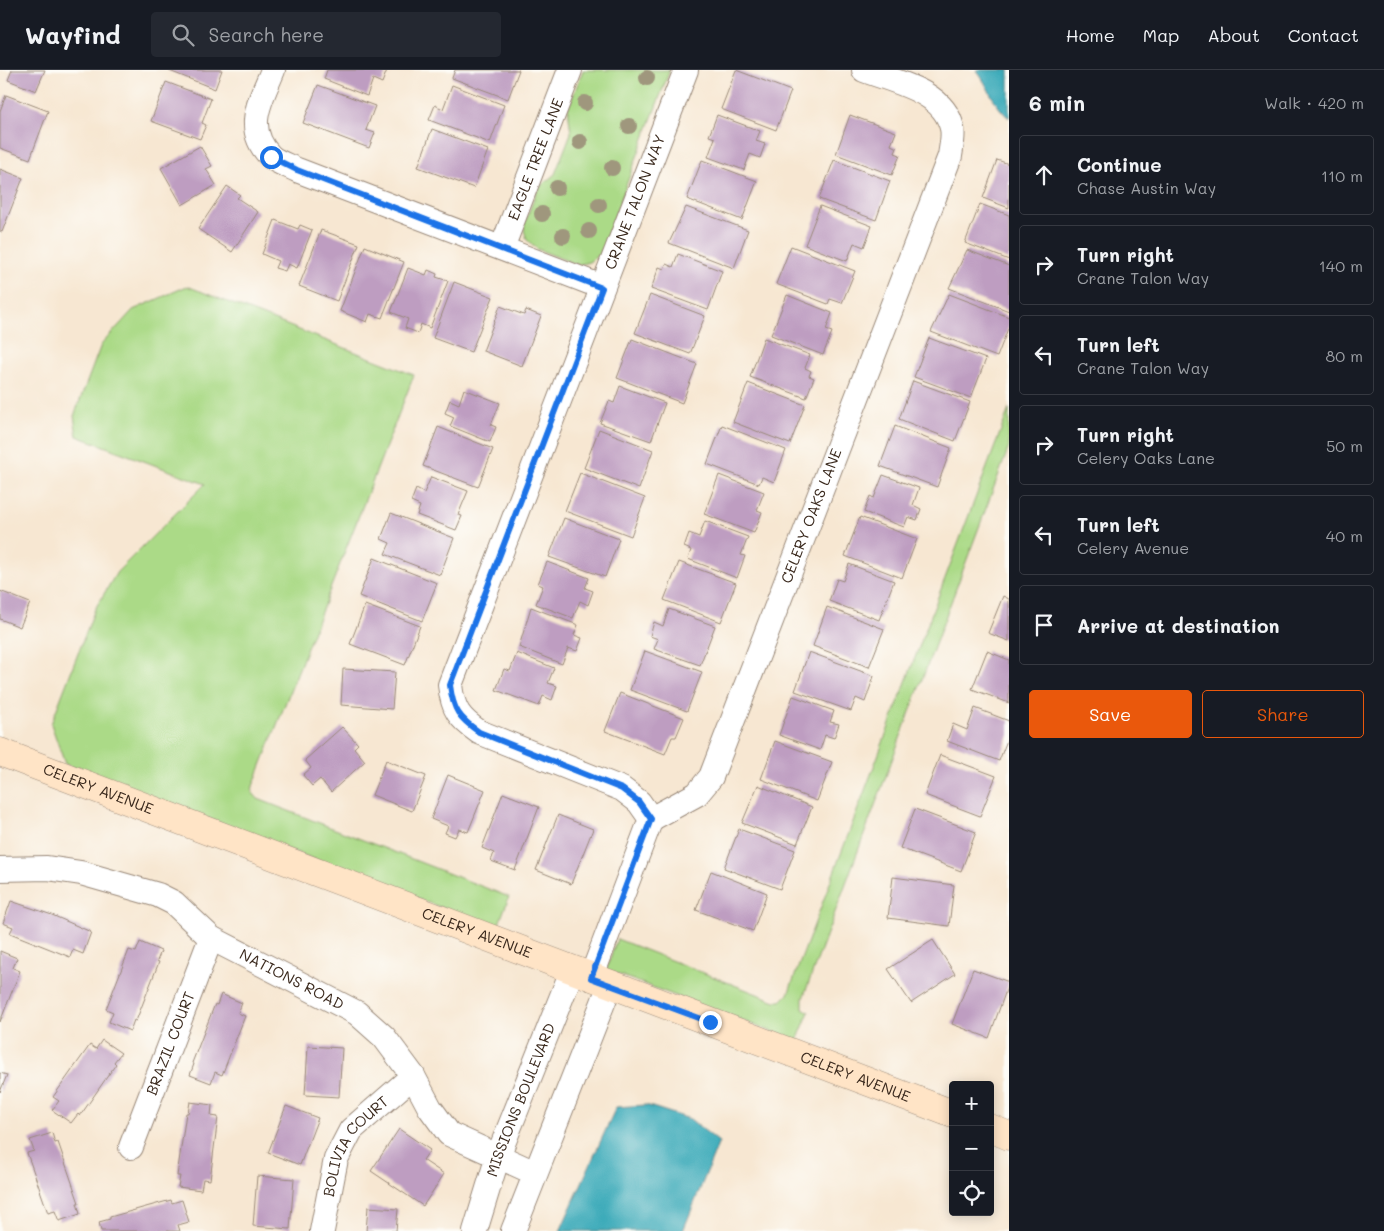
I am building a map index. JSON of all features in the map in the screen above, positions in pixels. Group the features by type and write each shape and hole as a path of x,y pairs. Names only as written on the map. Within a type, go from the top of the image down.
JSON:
{"main road":[{"name":"CELERY AVENUE","path":"0,752 949,1112"},
{"path":"994,1130 1009,1136"}],"street":[{"path":"273,70 255,117 259,139 271,157 297,170 602,288"},
{"name":"EAGLE TREE LANE","path":"502,248 570,70"},
{"name":"CRANE TALON WAY","path":"651,819 639,802 622,789 473,728 462,721 452,702 450,685 686,70"},
{"name":"CELERY OAKS LANE","path":"651,819 697,794 710,777 950,156 952,129 941,105 921,92 864,70"},
{"path":"513,1231 535,1173 591,978 651,819"},
{"name":"NATIONS ROAD","path":"0,869 47,868 81,873 158,895 180,907 211,938 357,1013 384,1038 413,1076 430,1108 449,1134 535,1173"},
{"name":"BRAZIL COURT","path":"131,1147 211,938"},
{"name":"MISSIONS BOULEVARD","path":"475,1231 498,1156 591,978"},
{"name":"BOLIVIA COURT","path":"322,1231 336,1159 351,1130 413,1076"}],"green space":[{"path":"583,70 670,70 600,254 589,262 578,265 537,249 527,240 524,230 525,222 538,188 555,174 571,133 568,109"},
{"path":"187,286 414,375 252,792 258,799 509,897 497,929 65,764 51,724 95,609 117,572 205,484 77,436 74,416 101,345 133,310"},
{"path":"1009,409 1009,447 803,998 803,1008 809,1012 797,1041 606,970 617,939 775,1001 781,1001 788,994"}],"water":[{"path":"976,70 1009,70 1009,118 999,107"},
{"path":"646,1105 690,1119 719,1142 683,1231 560,1231 616,1107"}],"building":[{"path":"12,70 45,70 36,91 8,80"},
{"path":"167,70 222,70 215,89"},
{"path":"327,70 387,70 382,83 373,79 367,96 324,79"},
{"path":"455,70 519,70 508,99 452,78"},
{"path":"736,70 791,91 776,130 721,109"},
{"path":"166,82 211,99 202,123 206,125 200,139 151,121"},
{"path":"318,85 375,106 366,130 375,133 369,148 303,123"},
{"path":"452,85 504,105 490,143 429,120 435,105 443,109"},
{"path":"6,95 48,111 30,159 0,148 0,111"},
{"path":"717,115 760,131 756,141 765,144 760,158 750,154 744,170 708,157 715,138 709,136"},
{"path":"850,115 896,132 891,145 897,148 895,153 900,155 892,175 836,154"},
{"path":"432,129 488,150 474,188 418,167"},
{"path":"200,146 212,166 206,169 216,185 182,205 161,168"},
{"path":"702,160 757,181 742,220 687,199"},
{"path":"834,160 890,181 876,220 819,199"},
{"path":"997,160 1009,164 1009,208 983,198"},
{"path":"0,169 23,178 2,232 0,231"},
{"path":"227,186 240,195 237,198 258,212 232,252 198,229"},
{"path":"980,204 1009,215 1009,260 965,243"},
{"path":"820,206 872,226 864,247 854,243 847,261 805,245"},
{"path":"686,207 748,230 734,268 669,243"},
{"path":"275,220 298,229 300,225 312,230 297,268 288,264 285,271 275,268 278,261 262,254"},
{"path":"321,230 359,244 337,301 299,286"},
{"path":"365,246 404,262 382,318 370,314 367,322 340,311"},
{"path":"791,246 855,271 842,303 830,299 828,304 776,284"},
{"path":"967,250 1009,266 1009,311 949,288"},
{"path":"678,254 722,271 708,310 651,289 659,267 664,269 666,264 673,267"},
{"path":"408,268 426,275 428,270 437,274 436,277 448,281 430,328 421,324 418,333 405,328 408,319 391,312"},
{"path":"454,282 493,297 471,352 433,338"},
{"path":"949,294 1009,317 1009,326 997,357 931,332"},
{"path":"650,295 705,316 690,354 635,333"},
{"path":"787,295 832,313 826,330 832,332 823,355 771,335"},
{"path":"500,306 524,315 526,310 541,316 522,366 483,351"},
{"path":"764,338 810,355 805,368 811,371 809,376 814,378 806,398 750,377"},
{"path":"929,338 986,359 971,398 914,377"},
{"path":"632,339 697,364 682,403 617,378"},
{"path":"913,381 970,402 955,441 899,419"},
{"path":"748,383 805,405 790,444 733,422"},
{"path":"620,386 665,403 651,441 600,423 609,401 614,403"},
{"path":"464,389 500,403 491,425 496,427 490,442 450,426 454,417 445,413 450,400 459,404"},
{"path":"722,425 786,450 774,482 762,477 759,484 707,464"},
{"path":"895,426 951,448 937,487 880,466"},
{"path":"438,427 493,449 478,487 423,466"},
{"path":"599,429 653,450 639,489 584,468"},
{"path":"580,473 645,498 631,536 565,511"},
{"path":"719,475 764,492 757,510 762,512 754,533 704,514"},
{"path":"883,475 919,488 913,505 921,509 917,520 908,517 904,527 864,512 870,496 874,498"},
{"path":"431,477 468,491 458,515 462,516 456,530 417,515 420,506 411,502 416,489 424,493"},
{"path":"391,513 454,538 440,575 385,554 390,543 381,539"},
{"path":"860,517 917,539 902,578 845,556"},
{"path":"564,518 619,539 605,577 549,557"},
{"path":"705,521 748,537 741,555 745,556 737,578 688,559 691,550 684,547 689,533 699,537"},
{"path":"374,558 437,583 422,621 359,596"},
{"path":"547,562 589,578 585,588 593,591 588,605 580,601 573,618 536,604 543,586 538,584"},
{"path":"679,562 736,583 721,622 664,600"},
{"path":"849,564 894,581 879,620 829,601 837,579 843,581"},
{"path":"0,591 30,603 20,627 0,619"},
{"path":"1003,596 1009,599 1009,641 988,633"},
{"path":"365,605 420,626 405,665 350,644"},
{"path":"531,607 578,625 574,635 582,638 577,651 568,648 562,664 519,647"},
{"path":"827,607 884,629 869,667 813,646"},
{"path":"669,609 715,626 700,665 654,649 658,639 650,636 654,622 663,626"},
{"path":"645,651 702,672 687,711 630,690"},
{"path":"987,651 1009,660 1009,703 972,689"},
{"path":"809,652 874,676 865,702 856,698 851,711 795,691"},
{"path":"517,653 554,668 548,683 557,686 552,700 543,696 539,706 496,690 504,669 510,671"},
{"path":"343,669 395,672 392,709 341,705"},
{"path":"620,693 684,718 676,737 672,737 665,754 605,731"},
{"path":"793,696 834,711 830,722 839,724 834,738 825,735 820,750 779,735"},
{"path":"975,708 1009,721 1009,735 999,761 947,741 953,724 967,730"},
{"path":"342,727 358,744 354,748 365,761 331,792 320,779 312,786 303,775 311,768 305,760"},
{"path":"775,741 832,762 817,801 761,779"},
{"path":"940,755 996,776 980,816 925,795"},
{"path":"386,760 426,776 412,811 372,795"},
{"path":"448,775 485,790 468,832 459,829 455,837 445,833 448,826 431,819"},
{"path":"758,785 812,807 797,844 742,823"},
{"path":"503,793 539,807 515,870 491,861 494,853 482,848"},
{"path":"915,809 976,832 961,871 900,848"},
{"path":"558,815 593,829 571,884 536,870"},
{"path":"739,829 795,850 780,889 724,868"},
{"path":"711,871 767,893 753,931 696,910"},
{"path":"893,877 954,885 949,926 888,918"},
{"path":"11,901 52,915 91,932 83,954 73,950 70,957 10,933 13,927 3,923"},
{"path":"933,940 955,974 911,1003 888,969"},
{"path":"140,942 161,951 157,961 159,962 136,1021 134,1020 130,1031 109,1022 113,1012 106,1009 129,950 136,952"},
{"path":"0,951 17,958 13,968 20,971 0,1022"},
{"path":"973,969 1009,982 989,1038 952,1024"},
{"path":"221,994 242,1003 238,1013 245,1016 222,1075 215,1072 211,1083 190,1075 194,1064 192,1063 215,1004 217,1005"},
{"path":"102,1040 121,1053 114,1062 116,1064 80,1116 78,1114 71,1123 52,1110 59,1101 53,1097 90,1045 96,1049"},
{"path":"308,1046 342,1048 339,1097 305,1095"},
{"path":"0,1073 7,1075 0,1092"},
{"path":"190,1102 212,1105 211,1116 218,1117 210,1180 203,1179 201,1190 178,1187 180,1176 177,1176 186,1113 188,1113"},
{"path":"286,1106 318,1118 300,1165 268,1153"},
{"path":"399,1129 430,1150 423,1160 444,1174 423,1206 371,1171"},
{"path":"52,1133 55,1143 58,1142 79,1203 77,1203 80,1214 59,1221 55,1211 48,1213 27,1153 34,1151 30,1140"},
{"path":"257,1176 294,1179 290,1229 253,1226"},
{"path":"171,1200 172,1203 182,1200 189,1222 178,1225 180,1231 101,1231 99,1222 110,1219 110,1217"},
{"path":"368,1207 398,1209 396,1231 366,1231"}],"route":[{"path":"271,157 297,170 602,288 450,685 452,702 462,721 479,732 622,789 639,802 651,819 591,978 710,1022"}]}
